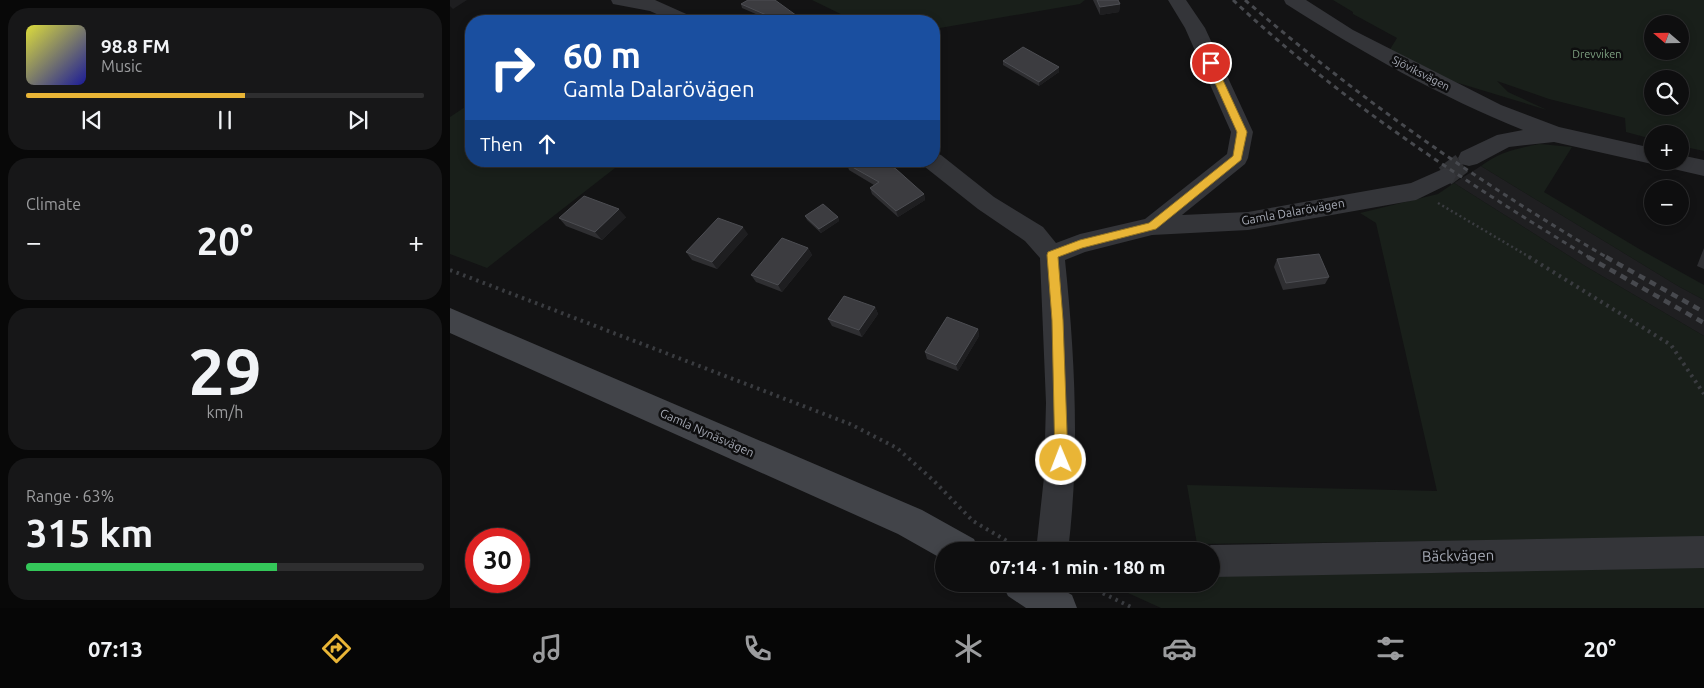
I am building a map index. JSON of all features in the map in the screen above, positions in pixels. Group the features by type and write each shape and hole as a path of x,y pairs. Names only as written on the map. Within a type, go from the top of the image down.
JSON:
{"street":[{"path":"620,0 657,3 676,15"},
{"path":"1152,226 1237,158 1242,132 1195,28 1177,0"},
{"name":"Sjöviksvägen","path":"1293,0 1346,34 1493,110 1554,134"},
{"path":"1469,158 1505,140 1554,134 1644,154"},
{"path":"1689,164 1704,168"},
{"path":"940,167 986,203 1034,234 1052,255 1058,320 1061,460 1058,519 1053,542"},
{"name":"Gamla Dalarövägen","path":"1052,255 1080,244 1152,226 1248,221 1416,190 1445,176"},
{"name":"Gamla Nynäsvägen","path":"450,320 910,522 946,542"},
{"name":"Bäckvägen","path":"1220,561 1704,552"}],"path":[{"path":"1416,190 1508,244 1671,345 1704,394"},
{"path":"450,270 850,424 896,448 933,480 973,521 1029,542"},
{"path":"1100,592 1133,608"}],"shaded area":[{"path":"1481,166 1704,300 1704,336 1585,266 1454,183"}],"green space":[{"path":"812,0 1085,0 1080,4 940,28 940,15 843,15"},
{"name":"Drevviken","path":"1333,0 1704,0 1704,151 1689,148 1689,125 1644,125 1644,137 1626,132 1625,118 1549,99 1497,81 1508,92 1547,110 1455,82 1389,51 1397,38 1353,14 1353,12"},
{"path":"465,107 465,167 616,167 487,268 450,254 450,117"},
{"path":"1540,144 1572,147 1544,192 1704,285 1704,300 1481,166 1502,154"},
{"path":"1454,183 1585,266 1704,336 1704,538 1220,544 1220,542 1197,542 1187,485 1437,491 1376,223 1360,213 1438,194"},
{"path":"1704,565 1704,608 1161,608 1126,592 1220,592 1220,572 1453,573"}],"building":[{"path":"748,0 775,0 796,15 766,15 741,4"},
{"path":"1097,0 1118,0 1120,4 1100,7"},
{"path":"1023,47 1059,67 1039,82 1003,61"},
{"path":"852,167 892,167 924,194 896,211 870,188 879,182"},
{"path":"584,196 619,209 595,232 559,218"},
{"path":"823,204 838,217 819,229 805,216"},
{"path":"718,218 743,227 712,262 686,252"},
{"path":"782,238 808,248 778,285 751,275"},
{"path":"1319,254 1329,277 1286,283 1277,259"},
{"path":"844,296 875,307 859,330 828,319"},
{"path":"947,317 978,329 956,365 925,352"}],"tunnel":[{"path":"1445,176 1469,158"}],"railway":[{"path":"1233,0 1274,37 1360,106 1450,170 1590,258"},
{"path":"1245,0 1331,71 1420,138 1513,200 1608,258"},
{"path":"1588,257 1704,323"},
{"path":"1606,257 1704,312"}],"route":[{"path":"1061,460 1058,320 1052,255 1080,244 1152,226 1237,158 1242,132 1211,63"}]}
